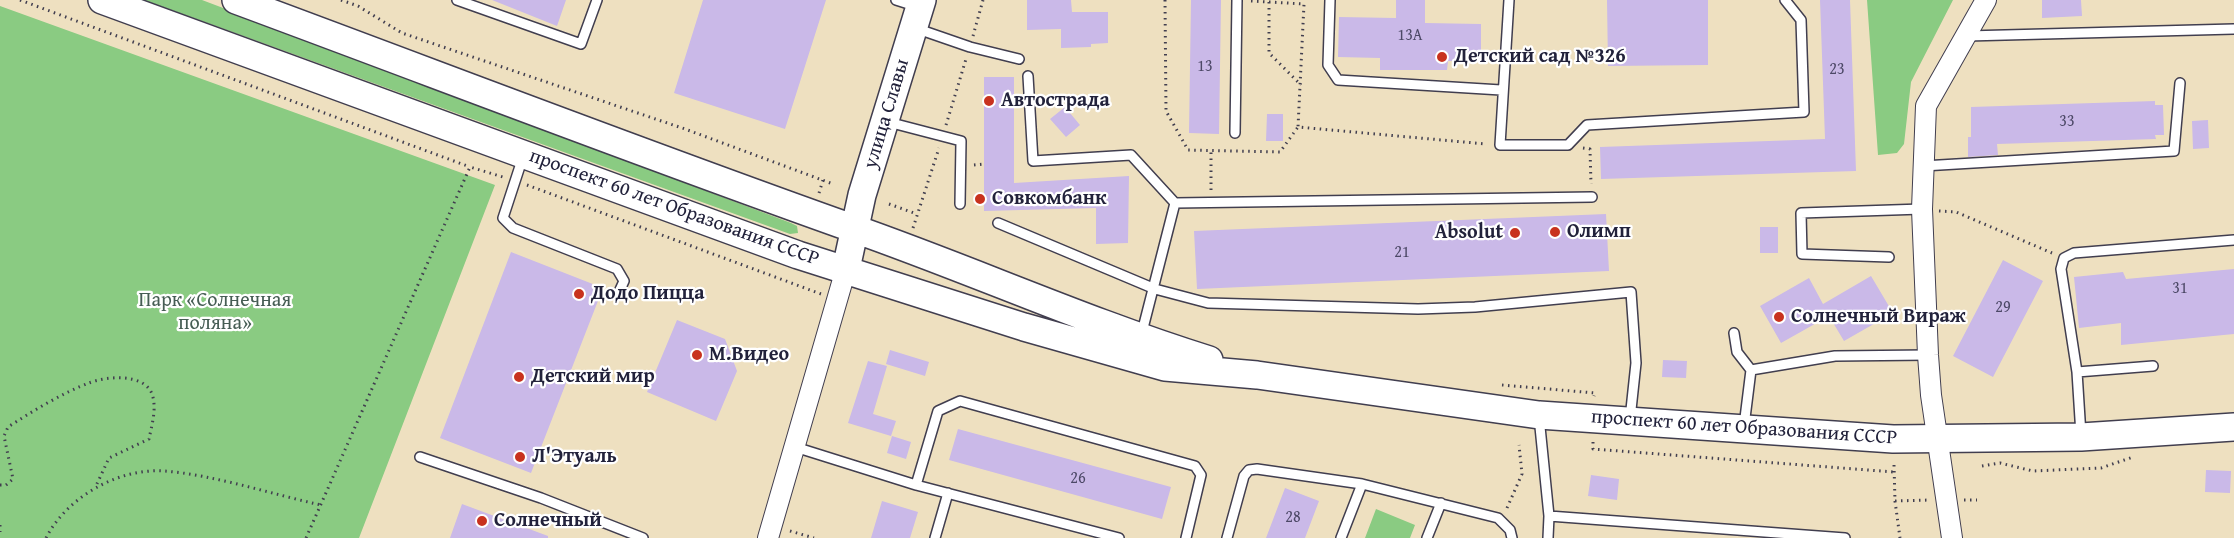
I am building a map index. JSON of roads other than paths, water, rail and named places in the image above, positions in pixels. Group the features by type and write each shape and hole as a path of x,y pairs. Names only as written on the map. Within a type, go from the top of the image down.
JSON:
{"main road":[{"name":"проспект 60 лет Образования СССР","path":"102,0 798,255 1024,327 1166,367 1257,375 1539,415 1893,439 2081,437 2234,426"},
{"name":"проспект 60 лет Образования СССР","path":"237,0 853,228 1140,338 1257,375"},
{"name":"улица Славы","path":"846,269 853,228 913,9"}],"street":[{"path":"1952,538 1937,438 1928,355 1922,209 1926,106 1986,0"},
{"path":"770,531 846,269"}],"lane":[{"path":"457,0 581,44 597,0"},
{"path":"1235,133 1237,0"},
{"path":"1330,0 1328,65 1338,81 1501,90"},
{"path":"1509,0 1501,90 1500,145 1568,145 1587,125 1804,112 1801,20 1785,0"},
{"path":"913,9 970,47 1019,59"},
{"path":"1964,36 2234,29"},
{"path":"1028,76 1033,161 1131,155 1175,203 1592,197"},
{"path":"1923,166 2174,151 2180,83"},
{"path":"884,121 961,141 960,204"},
{"path":"524,155 503,218 513,228 617,269 624,281 619,292"},
{"path":"1140,338 1155,289 1175,203"},
{"path":"1889,258 1802,254 1801,213 1922,209"},
{"path":"998,223 1155,289 1208,303 1418,309 1475,307 1631,292 1636,363 1629,422"},
{"path":"2081,437 2077,372 2061,269 2064,258 2074,253 2234,240"},
{"path":"1734,333 1737,352 1751,370 1743,430"},
{"path":"1751,370 1834,356 1928,355"},
{"path":"2077,372 2153,366"},
{"path":"916,485 938,411 960,401 1195,466 1201,476 1186,538"},
{"path":"1539,415 1549,516 1548,537"},
{"path":"795,447 916,485 1092,535 1119,538"},
{"path":"420,457 540,498 643,538"},
{"path":"1227,538 1244,476 1249,470 1362,484 1442,503 1498,518 1510,530 1512,538"},
{"path":"1341,538 1362,484"},
{"path":"935,538 948,493"},
{"path":"1427,538 1442,503"},
{"path":"1549,516 1845,538"}],"place":[{"name":"Детский сад №326","path":"1442,57"},
{"name":"Автострада","path":"989,101"},
{"name":"Совкомбанк","path":"980,199"},
{"name":"Олимп","path":"1555,232"},
{"name":"Absolut","path":"1515,233"},
{"name":"Додо Пицца","path":"579,294"},
{"name":"Солнечный Вираж","path":"1779,317"},
{"name":"М.Видео","path":"697,355"},
{"name":"Детский мир","path":"519,377"},
{"name":"Л'Этуаль","path":"520,457"},
{"name":"Солнечный","path":"482,521"}],"park label":[{"name":"Парк «Солнечная поляна»","path":"215,312"}]}
